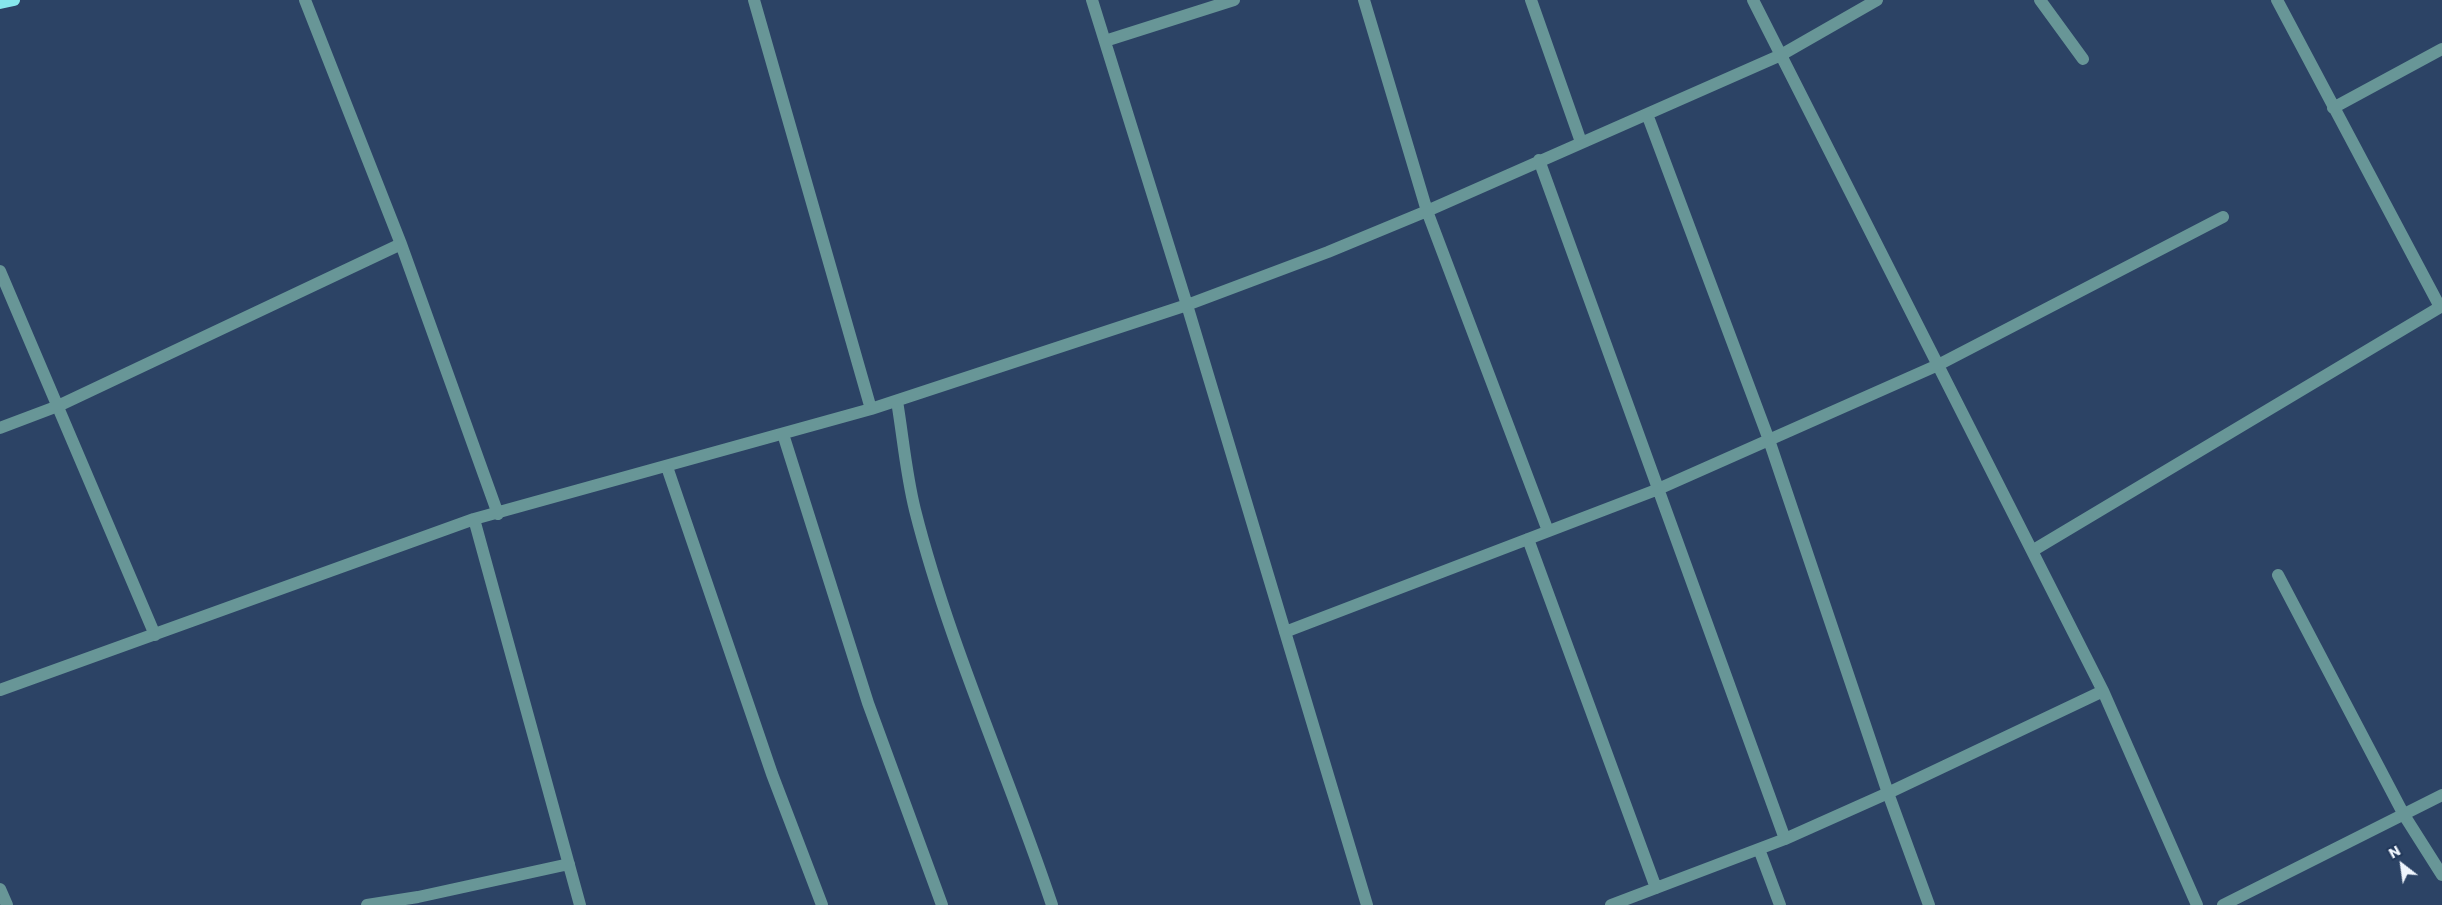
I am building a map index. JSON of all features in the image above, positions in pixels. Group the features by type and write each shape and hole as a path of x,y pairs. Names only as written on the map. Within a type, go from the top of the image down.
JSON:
{"main road":[{"path":"0,3 14,0"}],"street":[{"path":"304,0 401,244 498,514"},
{"path":"754,0 870,409"},
{"path":"1092,0 1187,305 1367,905"},
{"path":"1105,41 1234,0"},
{"path":"1364,0 1427,211 1548,531"},
{"path":"1531,0 1581,142"},
{"path":"1753,0 2103,691 2197,905"},
{"path":"0,690 474,519 498,514 897,401 1187,305 1328,252 1427,211 1539,160 1781,55 1877,0"},
{"path":"2040,0 2083,59"},
{"path":"2032,551 2441,307 2277,0"},
{"path":"2333,108 2442,49"},
{"path":"1647,114 1769,440 1888,794 1929,905"},
{"path":"1539,160 1656,490 1785,839"},
{"path":"1285,632 1656,490 1938,366 2223,217"},
{"path":"0,428 58,406 401,244"},
{"path":"0,271 155,634"},
{"path":"897,401 915,508 941,599 1027,829 1052,905"},
{"path":"783,434 868,703 942,905"},
{"path":"667,466 772,774 822,905"},
{"path":"474,519 580,905"},
{"path":"1528,539 1656,888"},
{"path":"2278,575 2404,815 2442,875"},
{"path":"1611,905 1642,899 1656,888 1785,839 1888,794 2103,691"},
{"path":"2223,905 2442,795"},
{"path":"1759,849 1780,905"},
{"path":"367,905 418,897 569,864"},
{"path":"0,889 7,905"}]}
